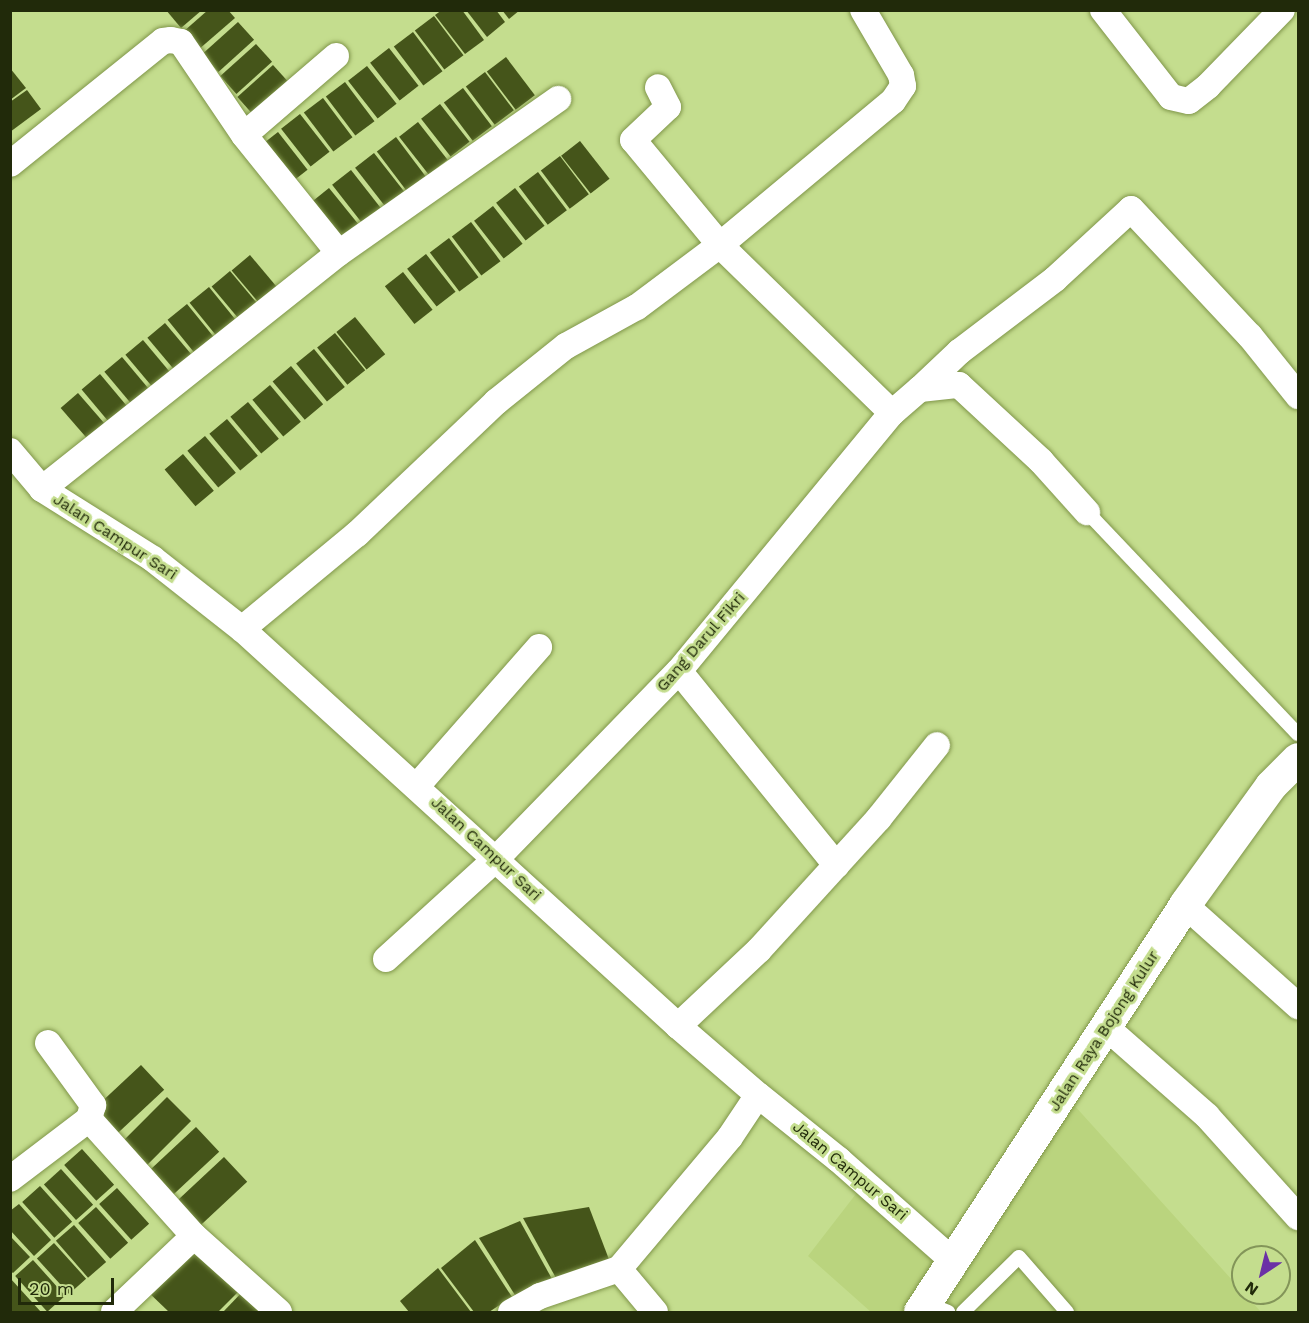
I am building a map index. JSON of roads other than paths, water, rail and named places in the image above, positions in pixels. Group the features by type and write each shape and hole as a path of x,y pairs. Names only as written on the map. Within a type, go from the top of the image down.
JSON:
{"street":[{"path":"242,629 357,534 496,402 566,346 637,307 720,245 893,100 903,86 901,75 863,10"},
{"path":"1103,10 1171,97 1189,101 1208,86 1282,10"},
{"path":"10,164 163,41 171,39 181,42 244,135 339,253"},
{"path":"244,135 336,56"},
{"path":"658,87 668,107 633,140 720,245 891,413"},
{"path":"42,489 339,253 558,99"},
{"name":"Gang Darul Fikri","path":"386,959 496,859 679,671 891,413 959,352 1055,279 1131,209 1250,336 1299,396"},
{"path":"920,389 959,385 1041,461 1087,512"},
{"name":"Jalan Campur Sari","path":"10,451 42,489 153,559 242,629 678,1026 758,1095 839,1160 953,1261"},
{"path":"417,786 539,647"},
{"path":"679,671 836,865"},
{"path":"678,1026 759,950 879,818 937,745"},
{"name":"Jalan Raya Bojong Kulur","path":"931,1309 953,1261 1107,1028 1185,905 1270,786 1299,759"},
{"path":"1185,905 1299,1006"},
{"path":"1107,1028 1207,1116 1299,1217"},
{"path":"10,1179 89,1119 93,1105 48,1043"},
{"path":"511,1312 540,1296 619,1269 730,1137 758,1095"},
{"path":"89,1119 194,1236 279,1312"},
{"path":"114,1312 194,1236"},
{"path":"619,1269 655,1312"}],"lane":[{"path":"1087,512 1299,734"},
{"path":"963,1312 1019,1257 1067,1312"}]}
